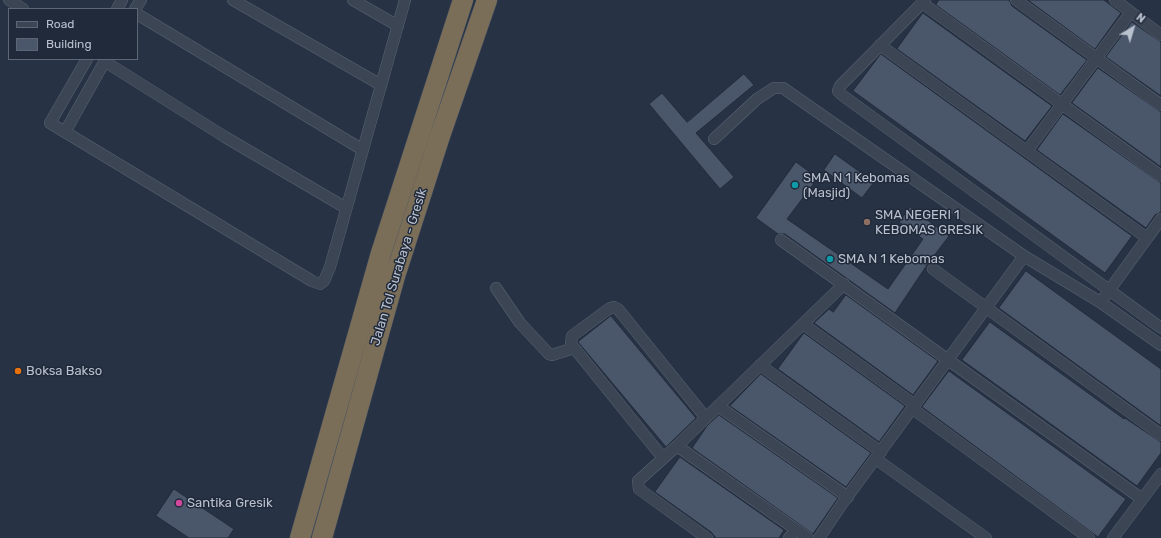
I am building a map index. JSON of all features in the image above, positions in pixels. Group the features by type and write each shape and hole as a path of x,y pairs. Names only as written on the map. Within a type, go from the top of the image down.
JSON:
{"highway":[{"name":"Jalan Tol Surabaya - Gresik","path":"300,538 381,253 463,0"},
{"name":"Jalan Tol Surabaya - Gresik","path":"322,538 395,276 440,136 487,0"}],"street":[{"path":"9,0 21,8"},
{"path":"233,0 381,85"},
{"path":"353,0 398,26"},
{"path":"86,60 50,122 319,283 323,282 330,267 405,0"},
{"path":"1016,0 1161,106"},
{"path":"1115,0 1161,35"},
{"path":"1161,176 923,1 840,86 838,91 1161,328"},
{"path":"1027,151 1130,12"},
{"path":"138,15 363,150"},
{"path":"880,45 1147,238"},
{"path":"65,132 105,60 225,137 346,208"},
{"path":"714,139 757,99 774,88 783,88 1024,256 1100,302 1161,345"},
{"path":"1100,302 1161,219"},
{"path":"781,240 949,359 1142,499"},
{"path":"819,538 1024,256"},
{"path":"933,269 1161,435"},
{"path":"707,538 639,489 638,481 677,446 844,284"},
{"path":"496,288 520,323 549,354 552,355 574,348"},
{"path":"663,458 574,348 570,340 572,336 614,307 618,309 706,418"},
{"path":"803,324 1089,538"},
{"path":"760,366 879,455 986,538"},
{"path":"718,406 848,497"},
{"path":"677,446 793,534 808,538"},
{"path":"1113,538 1161,474"}],"building":[{"path":"939,0 1009,0 1012,6 1087,60 1060,95 936,5"},
{"path":"1028,0 1104,0 1121,13 1095,49"},
{"path":"923,13 1052,106 1025,141 897,49"},
{"path":"1132,22 1161,42 1161,96 1106,57"},
{"path":"881,54 1132,236 1105,273 853,91"},
{"path":"1098,68 1161,112 1161,167 1072,103"},
{"path":"744,74 754,85 696,133 734,177 720,189 649,104 662,93 687,122"},
{"path":"1063,114 1161,183 1161,212 1155,215 1146,228 1037,150"},
{"path":"835,154 874,182 862,198 824,170"},
{"path":"796,162 818,178 787,219 888,289 923,239 899,222 910,207 949,236 927,265 895,313 785,234 778,234 756,218"},
{"path":"1026,271 1161,369 1161,426 999,308"},
{"path":"846,295 938,361 913,395 814,323 829,309 833,312"},
{"path":"611,316 696,418 666,447 578,342"},
{"path":"990,322 1124,419 1125,418 1161,442 1161,453 1137,486 962,360"},
{"path":"804,333 905,406 879,442 778,369"},
{"path":"949,371 1126,499 1098,537 922,407"},
{"path":"761,374 871,453 846,487 730,406"},
{"path":"719,415 838,498 813,534 692,448 707,426"},
{"path":"680,457 784,530 779,538 716,538 711,532 655,492"},
{"name":"Santika Gresik","path":"174,489 234,529 228,538 189,538 156,516"}],"place":[{"name":"SMA N 1 Kebomas (Masjid)","path":"795,185"},
{"name":"SMA NEGERI 1 KEBOMAS GRESIK","path":"867,222"},
{"name":"SMA N 1 Kebomas","path":"830,259"},
{"name":"Boksa Bakso","path":"18,371"},
{"name":"Santika Gresik","path":"179,503"}]}
